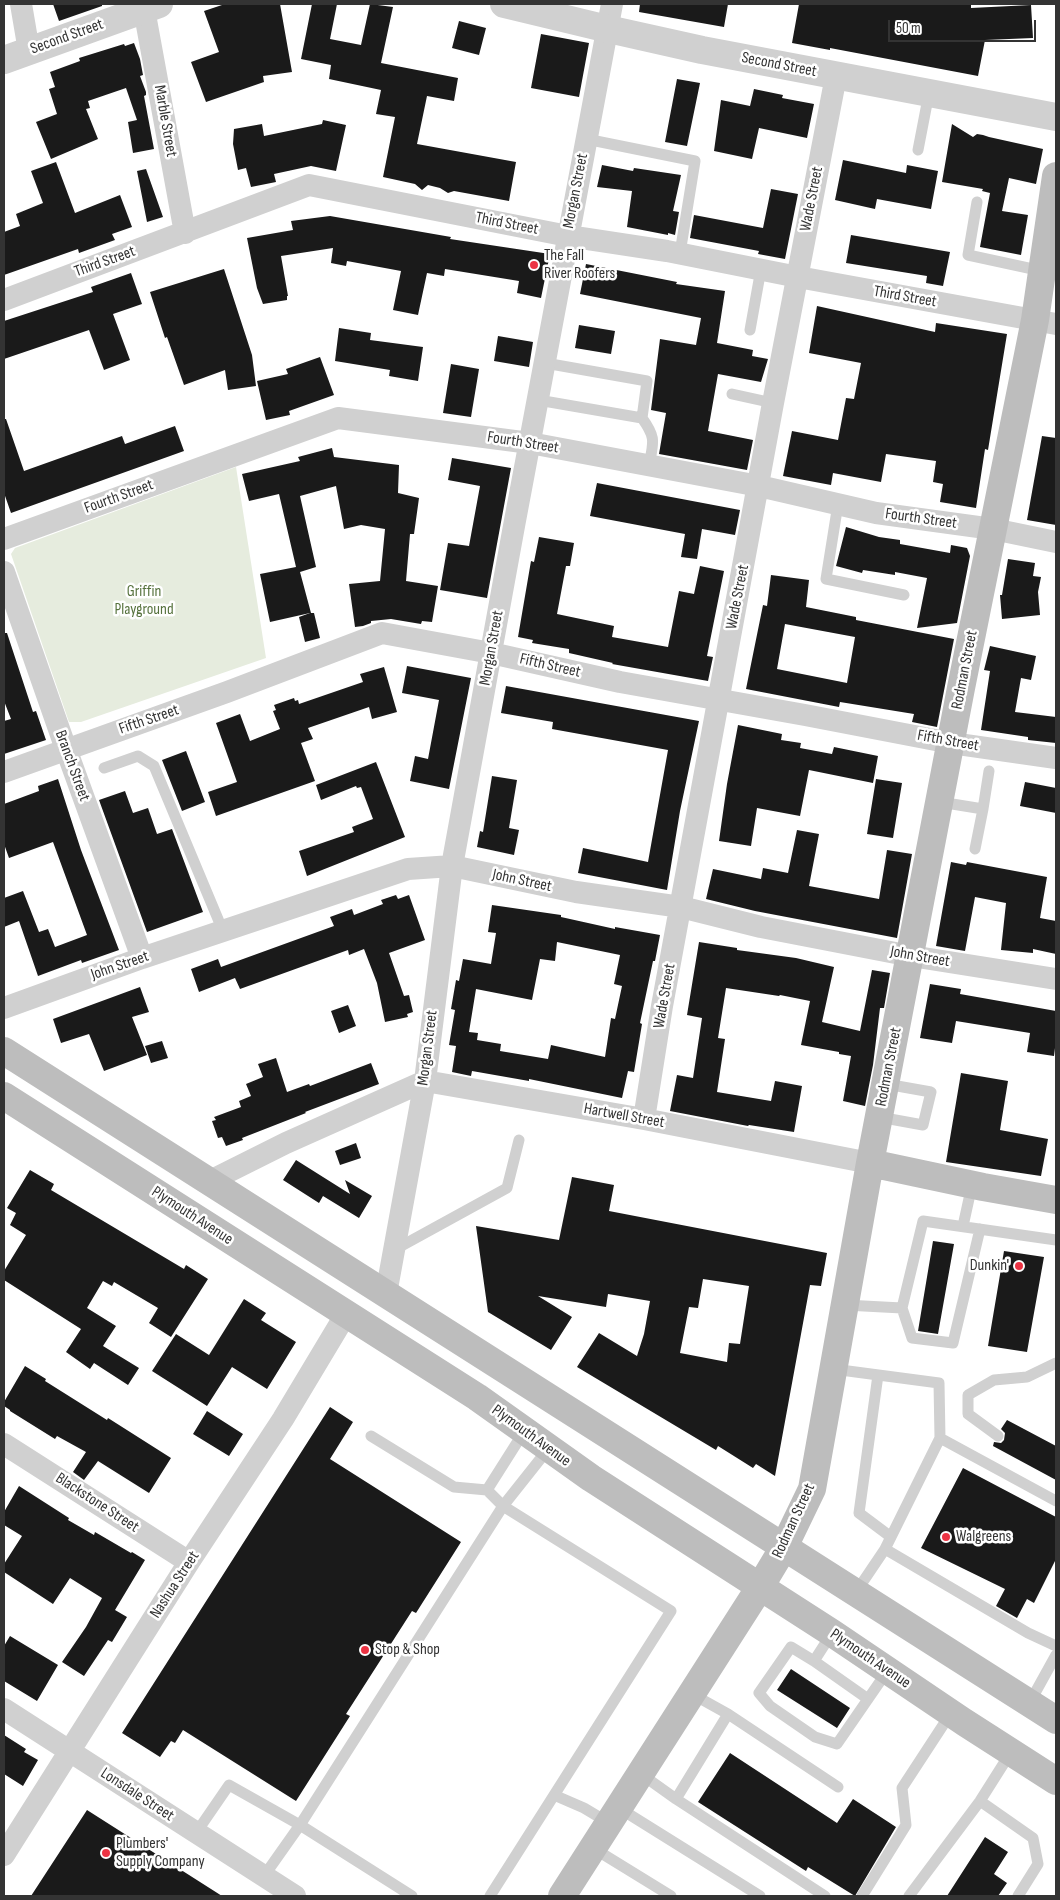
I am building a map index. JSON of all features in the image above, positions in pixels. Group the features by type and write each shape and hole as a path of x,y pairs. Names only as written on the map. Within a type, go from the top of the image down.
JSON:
{"main road":[{"name":"Rodman Street","path":"562,1896 760,1587 784,1547 812,1489 870,1163 993,528 1045,322 1042,271 1056,176"},
{"path":"4,1051 1056,1720"},
{"name":"Plymouth Avenue","path":"4,1096 525,1430 591,1478 832,1633 1056,1781"},
{"name":"Hartwell Street","path":"870,1163 972,1185 1056,1200"}],"street":[{"path":"22,4 29,51"},
{"name":"Second Street","path":"504,4 610,17 836,76 1056,117"},
{"name":"Second Street","path":"4,60 152,6"},
{"name":"Marble Street","path":"152,6 185,233"},
{"name":"Morgan Street","path":"386,1294 425,1081 452,866 610,17"},
{"name":"Wade Street","path":"644,1119 662,1006 773,403 836,76"},
{"name":"Third Street","path":"4,300 309,185 568,236 680,253 798,277 1045,322"},
{"name":"Fourth Street","path":"4,539 338,418 530,443 759,486 876,513 993,528 1056,542"},
{"name":"Branch Street","path":"4,572 142,958"},
{"name":"Fifth Street","path":"4,772 382,634 491,653 620,682 951,743 1056,758"},
{"name":"John Street","path":"4,1008 142,958 408,869 452,866 576,892 681,907 761,927 911,956 1056,979"},
{"path":"208,1182 286,1143 425,1081"},
{"name":"Hartwell Street","path":"425,1081 644,1119 870,1163"},
{"name":"Nashua Street","path":"4,1855 189,1562 283,1419 346,1314"},
{"name":"Blackstone Street","path":"4,1444 189,1562"},
{"name":"Lonsdale Street","path":"4,1709 295,1896"}],"lane":[{"path":"918,150 929,93"},
{"path":"586,139 695,161 680,253"},
{"path":"976,202 968,255 1042,271"},
{"path":"750,330 761,270"},
{"path":"545,363 647,380 642,418 654,439 648,466"},
{"path":"732,394 773,403"},
{"path":"538,400 642,418"},
{"path":"838,504 826,579 904,595"},
{"path":"104,768 138,756 154,766 223,931"},
{"path":"975,849 989,771"},
{"path":"940,802 983,809"},
{"path":"879,1117 923,1125 931,1092 886,1084"},
{"path":"394,1250 508,1188 519,1140"},
{"path":"963,1226 972,1185"},
{"path":"980,1229 953,1343 912,1338 902,1308 923,1221 963,1226 1056,1240"},
{"path":"845,1305 902,1308"},
{"path":"998,1436 968,1414 968,1395 994,1380 1027,1377 1055,1367"},
{"path":"833,1369 939,1383 940,1438 885,1549 856,1592"},
{"path":"878,1375 859,1513 891,1537"},
{"path":"487,1490 525,1430"},
{"path":"371,1436 454,1488 487,1490 503,1506 671,1611 490,1896"},
{"path":"940,1438 1056,1501"},
{"path":"264,1876 300,1825 503,1506 549,1448"},
{"path":"885,1549 1028,1633 1056,1646"},
{"path":"814,1661 832,1633"},
{"path":"868,1699 791,1647 759,1693 770,1706 815,1738 837,1744 888,1670"},
{"path":"1030,1702 1056,1655"},
{"path":"692,1694 728,1714 838,1787"},
{"path":"862,1896 906,1825 902,1788 951,1713"},
{"path":"676,1799 728,1714"},
{"path":"909,1896 980,1801 1011,1752"},
{"path":"640,1773 676,1799 825,1896"},
{"path":"196,1833 229,1785 300,1825 412,1896"},
{"path":"554,1795 584,1808 614,1816 760,1896"},
{"path":"980,1801 1033,1838 1038,1864 1018,1896"},
{"path":"593,1848 671,1896"}],"green space":[{"name":"Griffin Playground","path":"236,467 266,658 81,722 69,722 11,554 15,548"}],"building":[{"path":"53,4 102,4 102,6 59,21"},
{"path":"225,4 280,4 292,72 263,76 264,82 206,102 191,62 219,52 204,11"},
{"path":"312,4 337,4 330,39 361,45 370,4 393,7 381,63 458,78 454,101 427,96 417,144 516,162 509,201 454,191 448,193 440,188 428,185 422,190 415,184 383,177 395,117 376,114 381,90 329,79 331,65 301,59"},
{"path":"640,4 728,4 724,27 639,12"},
{"path":"799,4 971,4 971,8 1031,5 1033,38 985,40 978,76 830,48 830,50 792,43"},
{"path":"459,21 486,28 479,55 452,48"},
{"path":"541,34 589,43 579,97 531,88"},
{"path":"134,43 140,59 143,75 140,76 146,92 144,96 154,149 133,153 128,122 137,120 126,88 88,101 90,108 86,109 98,139 51,159 36,122 57,114 49,89 55,87 50,72 80,61 79,58 124,44 125,46"},
{"path":"677,79 700,83 687,146 665,142"},
{"path":"754,89 783,95 782,98 814,104 807,138 759,128 752,159 714,151 721,100 750,106"},
{"path":"323,120 346,125 336,171 311,166 274,174 276,182 251,187 246,168 238,170 233,144 234,129 262,124 264,136 322,124"},
{"path":"952,124 973,137 977,134 983,135 1043,149 1036,184 1009,178 1002,211 1028,215 1021,255 980,247 990,193 982,191 983,189 942,182"},
{"path":"843,160 906,173 907,165 938,171 931,209 877,199 875,209 835,200"},
{"path":"56,162 75,213 120,195 132,227 112,234 115,240 79,253 78,249 4,275 4,232 20,226 16,214 43,203 31,171"},
{"path":"602,165 633,171 634,168 681,175 673,211 679,212 675,235 627,227 632,191 597,187"},
{"path":"146,169 163,217 147,222 137,171"},
{"path":"771,189 798,194 785,259 758,254 759,251 690,238 694,215 763,228"},
{"path":"330,216 451,237 450,239 550,254 541,298 517,293 519,281 445,269 444,276 427,273 418,315 393,310 401,271 347,261 346,266 331,263 333,248 281,256 288,296 287,300 263,304 257,288 247,238 293,230 291,221"},
{"path":"851,235 950,252 943,286 926,283 927,276 846,263"},
{"path":"586,264 677,282 676,284 725,291 717,343 753,350 752,356 768,359 761,382 718,374 708,431 753,440 747,470 659,454 666,413 651,410 660,339 696,345 701,318 580,294"},
{"path":"224,269 252,355 256,386 228,390 225,370 184,385 167,337 165,338 150,292"},
{"path":"131,273 142,304 113,314 130,360 104,370 89,330 4,359 4,321 93,292 91,287"},
{"path":"817,306 935,332 936,323 1007,334 988,450 985,449 976,508 940,502 943,484 933,482 936,461 886,454 881,482 833,473 831,485 783,476 792,431 838,440 846,398 854,399 861,363 809,353"},
{"path":"579,325 615,331 611,354 575,348"},
{"path":"339,328 371,333 370,340 423,347 418,381 389,376 390,370 335,361"},
{"path":"498,336 533,342 529,367 494,361"},
{"path":"320,357 334,395 289,411 290,415 266,420 257,381 288,374 286,369"},
{"path":"451,364 479,369 471,417 443,413"},
{"path":"4,419 6,419 24,471 122,436 125,444 175,426 184,451 11,513 4,493"},
{"path":"1042,436 1056,438 1056,525 1027,520"},
{"path":"332,448 334,457 399,465 398,493 419,498 414,534 410,534 406,581 438,586 432,622 422,621 421,624 391,619 371,621 371,623 363,626 355,627 349,584 380,581 385,529 361,525 344,529 336,486 300,496 316,567 300,572 311,613 314,613 320,638 305,642 299,617 310,613 270,622 260,574 296,567 279,494 249,501 242,474 300,461 298,457"},
{"path":"452,458 511,468 487,598 440,590 448,543 469,546 480,486 448,480"},
{"path":"597,483 740,510 735,535 702,529 697,559 681,557 685,534 590,516"},
{"path":"846,527 879,537 900,540 900,544 950,553 951,545 967,548 970,556 957,623 917,628 927,578 895,572 895,575 863,570 862,573 836,566"},
{"path":"539,537 574,543 570,566 566,566 557,614 614,626 612,637 668,647 679,591 694,594 700,566 724,571 707,656 713,657 708,681 612,664 569,653 569,649 532,643 533,640 518,637 531,561 534,562"},
{"path":"1008,559 1035,563 1033,576 1041,577 1038,592 1040,615 1002,619 1000,595 1002,595"},
{"path":"771,575 809,580 806,607 856,617 856,620 954,639 937,727 912,722 914,714 840,702 839,707 746,689 763,605 767,606","holes":["785,624 855,637 847,683 777,669"]},
{"path":"4,633 7,633 33,712 36,711 46,740 4,754 4,721 11,719 4,701"},
{"path":"990,646 1036,656 1031,680 1021,678 1015,712 1056,717 1056,743 1028,740 1028,737 981,730 990,671 984,670"},
{"path":"407,666 471,678 449,789 410,781 415,756 428,759 439,700 402,693"},
{"path":"384,667 397,712 372,719 369,707 308,728 313,739 301,743 315,781 216,816 208,792 237,782 216,723 240,714 250,741 280,729 273,711 276,710 274,705 294,698 295,701 298,700 299,704 363,682 360,674"},
{"path":"506,686 699,721 680,811 667,890 578,873 583,848 648,862 668,750 552,729 553,722 501,713"},
{"path":"738,725 782,734 781,740 801,743 800,748 832,754 834,747 878,756 873,783 809,770 800,816 757,808 751,846 719,841"},
{"path":"186,751 205,802 182,811 162,760"},
{"path":"376,762 405,837 307,876 299,851 354,832 352,827 373,819 361,787 357,788 356,786 321,800 316,785"},
{"path":"492,776 517,780 509,828 519,830 514,855 477,847 480,831 483,832"},
{"path":"58,779 81,850 119,950 82,963 81,960 38,976 19,921 4,927 4,898 23,891 39,932 48,929 55,947 87,935 53,842 9,858 4,844 4,804 39,791 38,786"},
{"path":"876,779 902,783 893,838 867,834"},
{"path":"1025,782 1056,788 1056,813 1020,806"},
{"path":"125,791 133,813 148,808 157,834 172,829 203,912 147,932 99,800"},
{"path":"797,830 819,834 809,886 879,899 887,850 912,854 897,938 755,911 706,899 713,869 761,879 763,868 788,873"},
{"path":"951,862 966,865 967,862 1047,877 1040,918 1056,921 1056,954 1033,949 1033,953 1001,950 1006,903 975,897 965,951 936,946"},
{"path":"396,895 398,899 409,895 425,940 389,953 404,996 409,995 413,1012 407,1014 408,1017 385,1022 377,983 364,949 349,955 348,950 240,989 235,978 199,992 191,969 218,959 221,967 334,926 330,917 352,909 354,915 383,904 381,900"},
{"path":"492,905 561,915 561,917 615,929 615,927 660,935 640,1023 642,1024 634,1072 628,1071 622,1098 529,1079 529,1081 472,1071 471,1076 452,1072 456,1046 449,1045 455,1010 451,1009 456,980 459,981 463,959 491,964 496,933 488,932","holes":["557,942 620,955 614,984 622,986 615,1019 611,1018 605,1057 551,1045 548,1059 500,1051 501,1044 477,1040 478,1033 469,1032 476,989 532,1000 540,959 555,961"]},
{"path":"699,942 737,948 737,950 796,958 834,967 822,1022 860,1031 872,970 890,973 884,1008 880,1008 873,1065 865,1106 843,1101 851,1056 801,1045 810,1001 726,988 718,1038 725,1039 717,1092 771,1101 775,1081 802,1086 794,1132 748,1126 670,1111 677,1075 693,1078 702,1018 687,1015"},
{"path":"930,984 961,989 960,994 1056,1011 1054,1056 1027,1052 1030,1033 956,1021 952,1043 920,1038"},
{"path":"140,987 149,1012 132,1017 147,1055 104,1071 89,1034 61,1043 53,1019"},
{"path":"348,1005 356,1026 339,1033 331,1011"},
{"path":"162,1041 168,1058 151,1063 145,1046"},
{"path":"276,1058 287,1092 309,1084 310,1086 371,1063 379,1084 305,1112 226,1146 222,1137 218,1138 212,1121 216,1120 214,1117 241,1107 239,1101 251,1096 246,1084 263,1077 258,1064"},
{"path":"961,1073 1008,1081 1000,1130 1048,1139 1041,1176 946,1162"},
{"path":"356,1143 361,1158 340,1165 335,1151"},
{"path":"296,1160 350,1194 345,1180 372,1196 359,1218 323,1196 319,1203 283,1180"},
{"path":"30,1170 54,1184 51,1190 184,1269 186,1265 208,1279 171,1337 149,1323 158,1308 114,1282 112,1286 103,1281 87,1308 116,1326 103,1346 139,1368 128,1385 94,1363 90,1369 66,1352 81,1329 4,1280 4,1271 26,1235 10,1225 16,1213 7,1208"},
{"path":"572,1177 614,1185 609,1211 827,1253 821,1286 810,1285 775,1476 756,1464 753,1468 718,1446 716,1450 577,1367 599,1333 637,1356 644,1334 650,1301 608,1294 606,1307 538,1296 572,1317 551,1350 488,1312 476,1226 559,1240","holes":["703,1279 749,1286 740,1344 729,1343 727,1362 680,1353 689,1307 698,1308"]},
{"path":"933,1241 954,1244 938,1334 918,1331"},
{"path":"1004,1251 1044,1257 1027,1352 988,1346"},
{"path":"244,1299 266,1313 261,1320 296,1342 267,1389 232,1367 207,1406 152,1371 176,1334 209,1355"},
{"path":"25,1366 46,1379 45,1381 171,1458 149,1493 98,1461 84,1480 73,1472 86,1452 57,1436 55,1439 4,1406 4,1402"},
{"path":"330,1407 353,1422 330,1459 461,1542 416,1613 412,1611 346,1714 350,1716 296,1801 183,1730 175,1743 171,1741 160,1757 122,1733"},
{"path":"207,1411 243,1434 229,1456 193,1434"},
{"path":"1007,1420 1056,1446 1056,1480 993,1446 994,1442 1001,1443 1004,1440 1005,1433 1001,1429"},
{"path":"963,1468 1056,1517 1056,1559 1034,1603 1027,1599 1017,1618 996,1606 1005,1589 921,1548"},
{"path":"19,1486 69,1518 68,1520 94,1535 95,1532 145,1560 115,1610 127,1617 112,1642 108,1640 84,1676 62,1662 86,1627 102,1598 70,1578 53,1604 4,1572 4,1564 22,1536 4,1525 4,1512"},
{"path":"10,1636 58,1665 37,1701 4,1681 4,1646"},
{"path":"791,1669 850,1708 837,1728 777,1690"},
{"path":"4,1735 26,1749 24,1752 38,1760 23,1786 4,1774"},
{"path":"730,1753 837,1823 853,1799 896,1827 855,1896 808,1867 806,1871 698,1802"},
{"name":"Plumbers' Supply Company","path":"87,1810 222,1896 31,1896"},
{"path":"985,1837 1008,1852 994,1874 1007,1883 998,1896 947,1896"}],"place":[{"name":"The Fall River Roofers","path":"534,265"},
{"name":"Dunkin'","path":"1019,1266"},
{"name":"Walgreens","path":"946,1537"},
{"name":"Stop & Shop","path":"365,1650"},
{"name":"Plumbers' Supply Company","path":"106,1853"}]}
